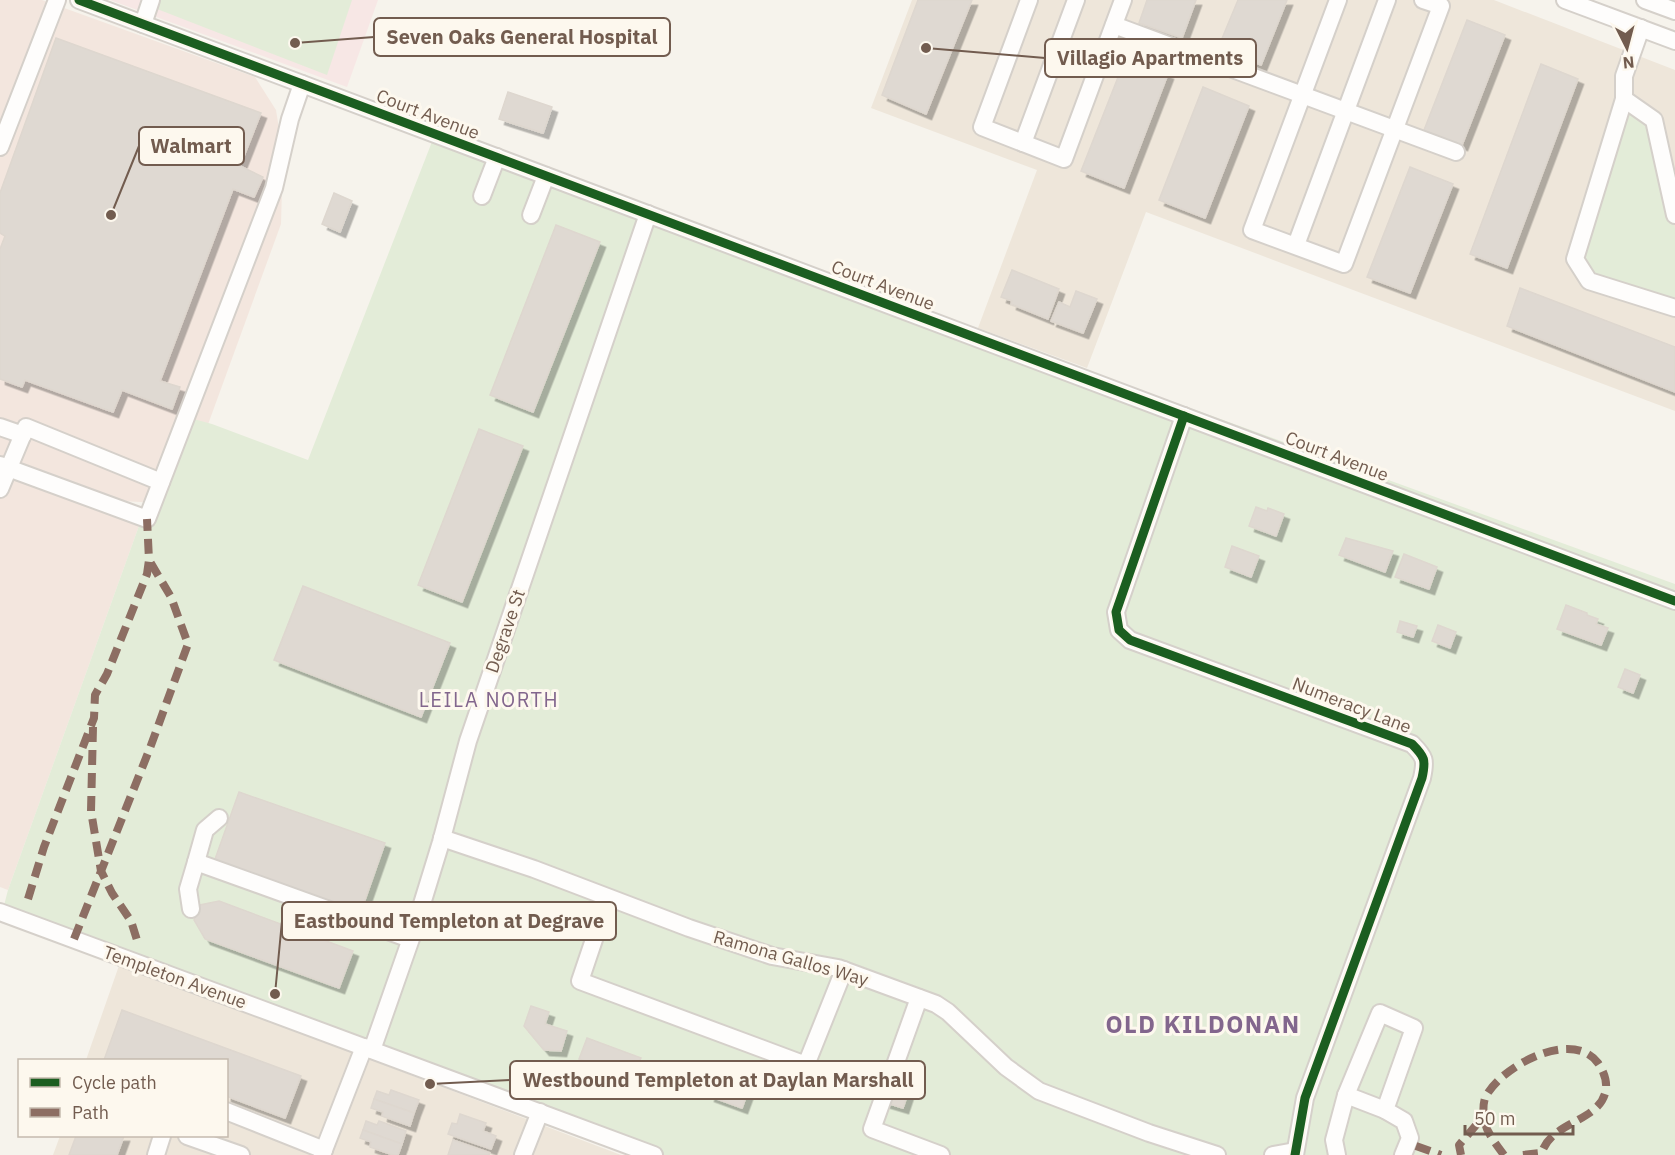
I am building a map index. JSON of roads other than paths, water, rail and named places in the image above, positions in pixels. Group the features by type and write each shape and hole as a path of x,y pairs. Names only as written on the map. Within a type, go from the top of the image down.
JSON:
{"street":[{"path":"0,147 57,0"},
{"name":"Court Avenue","path":"78,0 1675,601"},
{"path":"143,24 151,0"},
{"path":"1029,0 982,127 1064,159 1123,0"},
{"path":"1023,143 1076,0"},
{"path":"1338,0 1252,230 1344,264 1441,6 1423,0"},
{"path":"1296,245 1387,0"},
{"path":"1565,0 1675,41"},
{"path":"1645,0 1675,11"},
{"path":"1114,25 1456,152"},
{"path":"1641,28 1624,76 1624,99 1575,259 1589,281 1675,308"},
{"path":"5,467 147,519 274,189 290,119 302,84"},
{"path":"1624,99 1654,120 1675,215"},
{"path":"482,196 497,157"},
{"path":"531,215 546,176"},
{"name":"Degrave St","path":"323,1152 368,1048 410,939 442,838 468,741 648,214"},
{"name":"Numeracy Lane","path":"1184,416 1116,612 1119,630 1130,640 1412,744 1425,761 1422,778 1305,1098 1295,1153"},
{"path":"0,427 23,435"},
{"path":"0,489 5,467 26,427 162,482"},
{"path":"191,909 188,889 205,830 219,818"},
{"name":"Ramona Gallos Way","path":"442,838 772,956 844,970 936,1004 948,1012 1006,1067 1039,1091 1149,1133 1217,1155"},
{"path":"196,862 410,939"},
{"path":"608,898 580,981 806,1065 844,970"},
{"name":"Templeton Avenue","path":"0,912 654,1155"},
{"path":"919,998 872,1129 941,1155"},
{"path":"1337,1155 1334,1140 1346,1095 1380,1013 1414,1028 1385,1110"},
{"path":"1346,1095 1385,1110 1404,1121 1410,1138 1403,1155"},
{"path":"228,1113 323,1152"},
{"path":"523,1155 540,1113"},
{"path":"156,1155 162,1137"},
{"path":"190,1137 241,1155"},
{"path":"1273,1155 1295,1153"}],"place":[{"name":"Seven Oaks General Hospital","path":"295,43"},
{"name":"Villagio Apartments","path":"926,48"},
{"name":"Walmart","path":"111,215"},
{"name":"Eastbound Templeton at Degrave","path":"275,994"},
{"name":"Westbound Templeton at Daylan Marshall","path":"430,1084"}],"district":[{"name":"LEILA NORTH","path":"489,699"},
{"name":"OLD KILDONAN","path":"1203,1024"}]}
